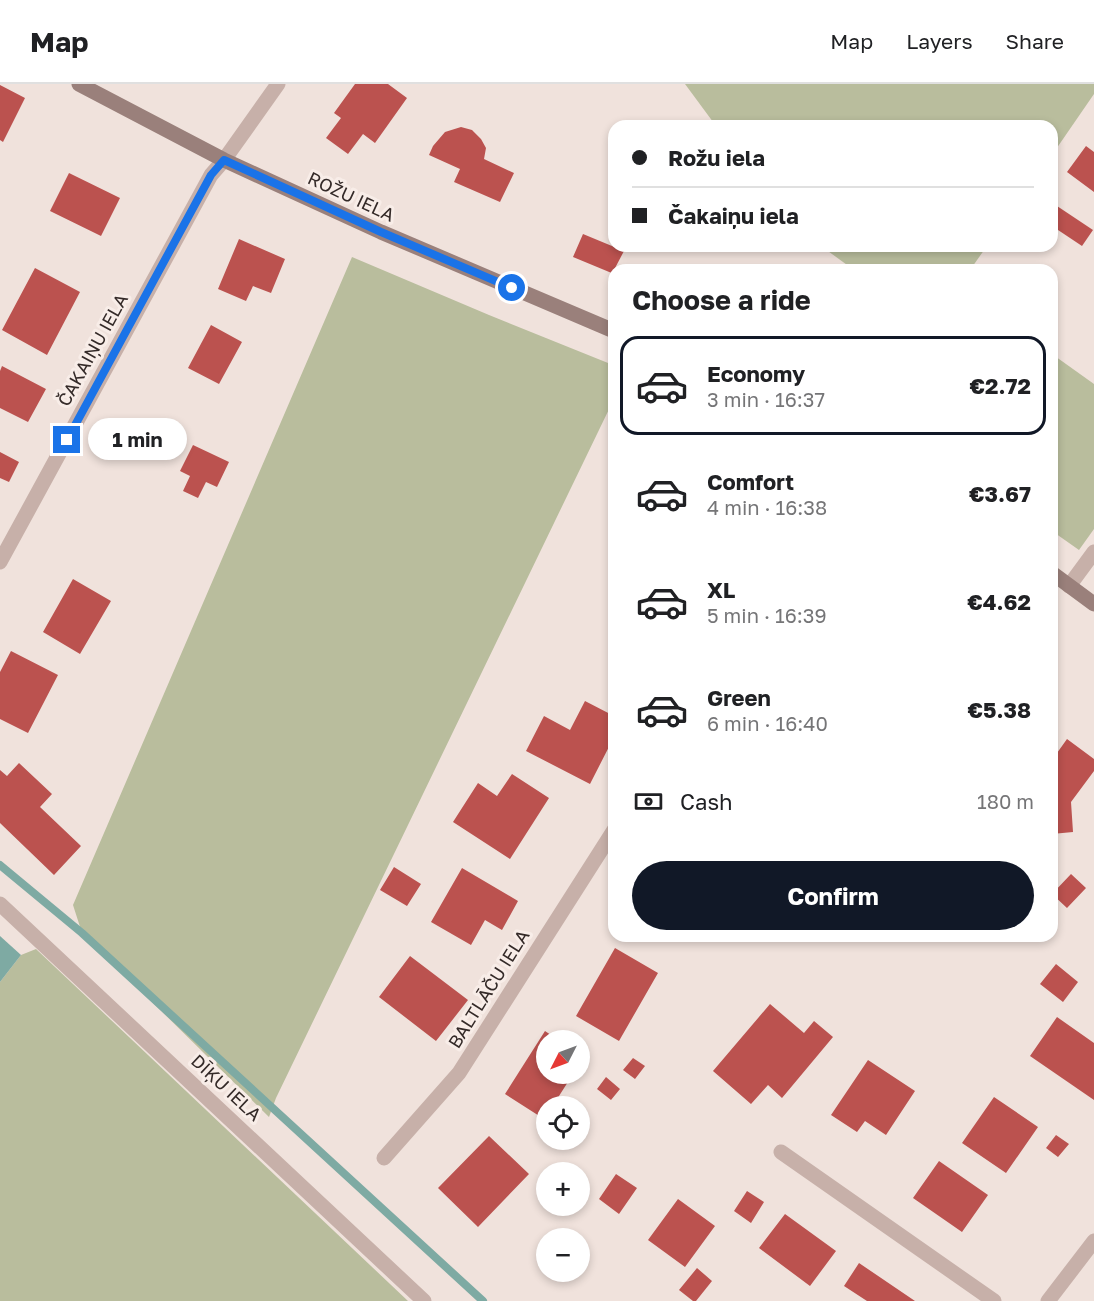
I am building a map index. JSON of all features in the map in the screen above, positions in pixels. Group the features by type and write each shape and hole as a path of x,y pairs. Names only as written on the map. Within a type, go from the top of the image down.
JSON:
{"street":[{"name":"ROŽU IELA","path":"79,84 224,160 381,232 608,328"},
{"name":"ČAKAIŅU IELA","path":"0,562 211,175 278,84"},
{"path":"1069,586 1094,552"},
{"path":"1058,578 1094,604"},
{"name":"BALTLĀČU IELA","path":"384,1158 459,1073 608,839"},
{"name":"DĪĶU IELA","path":"0,904 424,1301"},
{"path":"782,1152 994,1301"},
{"path":"1048,1301 1094,1241"}],"green space":[{"path":"685,84 1094,84 1094,94 1058,146 1058,120 712,120"},
{"path":"829,252 983,252 974,264 846,264"},
{"path":"352,257 608,363 608,411 276,1098 269,1117 82,933 73,905"},
{"path":"1058,358 1094,384 1094,529 1079,550 1058,535"},
{"path":"36,949 408,1301 0,1301 0,982 21,955"}],"water":[{"path":"0,936 21,955 0,982"}],"building":[{"path":"355,84 388,84 407,98 375,143 363,134 348,154 326,138 341,118 334,113"},
{"path":"0,85 25,98 3,142 0,140"},
{"path":"461,127 472,130 481,139 486,148 484,159 514,173 500,202 454,182 460,169 429,155 433,146 445,132"},
{"path":"1086,146 1094,152 1094,192 1067,172"},
{"path":"69,173 120,198 101,236 50,211"},
{"path":"1058,207 1093,230 1082,246 1058,230"},
{"path":"583,234 608,244 608,252 623,252 617,264 608,264 608,272 573,257"},
{"path":"239,239 285,259 271,293 253,286 246,301 218,289"},
{"path":"35,268 80,292 47,355 2,330"},
{"path":"211,325 242,342 219,384 188,368"},
{"path":"2,366 46,389 28,422 0,408"},
{"path":"193,445 229,462 217,487 206,482 198,498 183,491 190,476 180,471"},
{"path":"0,452 19,462 9,482 0,478"},
{"path":"73,579 111,601 80,654 43,632"},
{"path":"11,651 58,675 28,733 0,719 0,672"},
{"path":"585,701 608,713 608,749 590,784 526,751 544,716 570,730"},
{"path":"1067,739 1094,759 1094,771 1071,802 1073,832 1058,833 1058,752"},
{"path":"19,763 52,794 40,807 81,846 54,875 0,823 0,770 7,776"},
{"path":"512,774 549,798 510,859 453,822 478,783 497,796"},
{"path":"394,867 421,884 407,906 380,890"},
{"path":"462,868 518,901 502,930 485,920 471,945 431,922"},
{"path":"1071,874 1086,888 1067,908 1058,900 1058,888"},
{"path":"615,948 658,973 619,1041 576,1016"},
{"path":"410,956 468,1000 436,1041 379,997"},
{"path":"1056,964 1078,982 1063,1002 1040,984"},
{"path":"770,1004 804,1033 814,1021 833,1037 782,1098 768,1085 751,1104 713,1071"},
{"path":"1057,1017 1094,1043 1094,1100 1030,1056"},
{"path":"536,1045 536,1084 567,1084 559,1096 536,1096 536,1114 505,1094"},
{"path":"633,1058 645,1066 635,1079 623,1070"},
{"path":"868,1060 915,1091 886,1135 865,1121 857,1132 831,1115"},
{"path":"606,1077 620,1089 611,1100 597,1089"},
{"path":"994,1097 1038,1127 1006,1173 962,1143"},
{"path":"1056,1135 1069,1144 1058,1157 1046,1148"},
{"path":"489,1136 529,1174 478,1227 438,1188"},
{"path":"939,1161 988,1195 962,1232 913,1198"},
{"path":"616,1174 637,1188 619,1214 599,1199"},
{"path":"747,1191 764,1202 751,1223 734,1211"},
{"path":"678,1199 715,1226 685,1267 648,1240"},
{"path":"785,1214 836,1251 810,1286 759,1248"},
{"path":"859,1263 915,1301 867,1301 844,1286"},
{"path":"697,1268 712,1281 696,1301 693,1301 679,1290"}],"waterway":[{"path":"0,865 82,933 483,1301"}],"route":[{"path":"67,440 211,175 224,160 381,232 512,288"}]}
